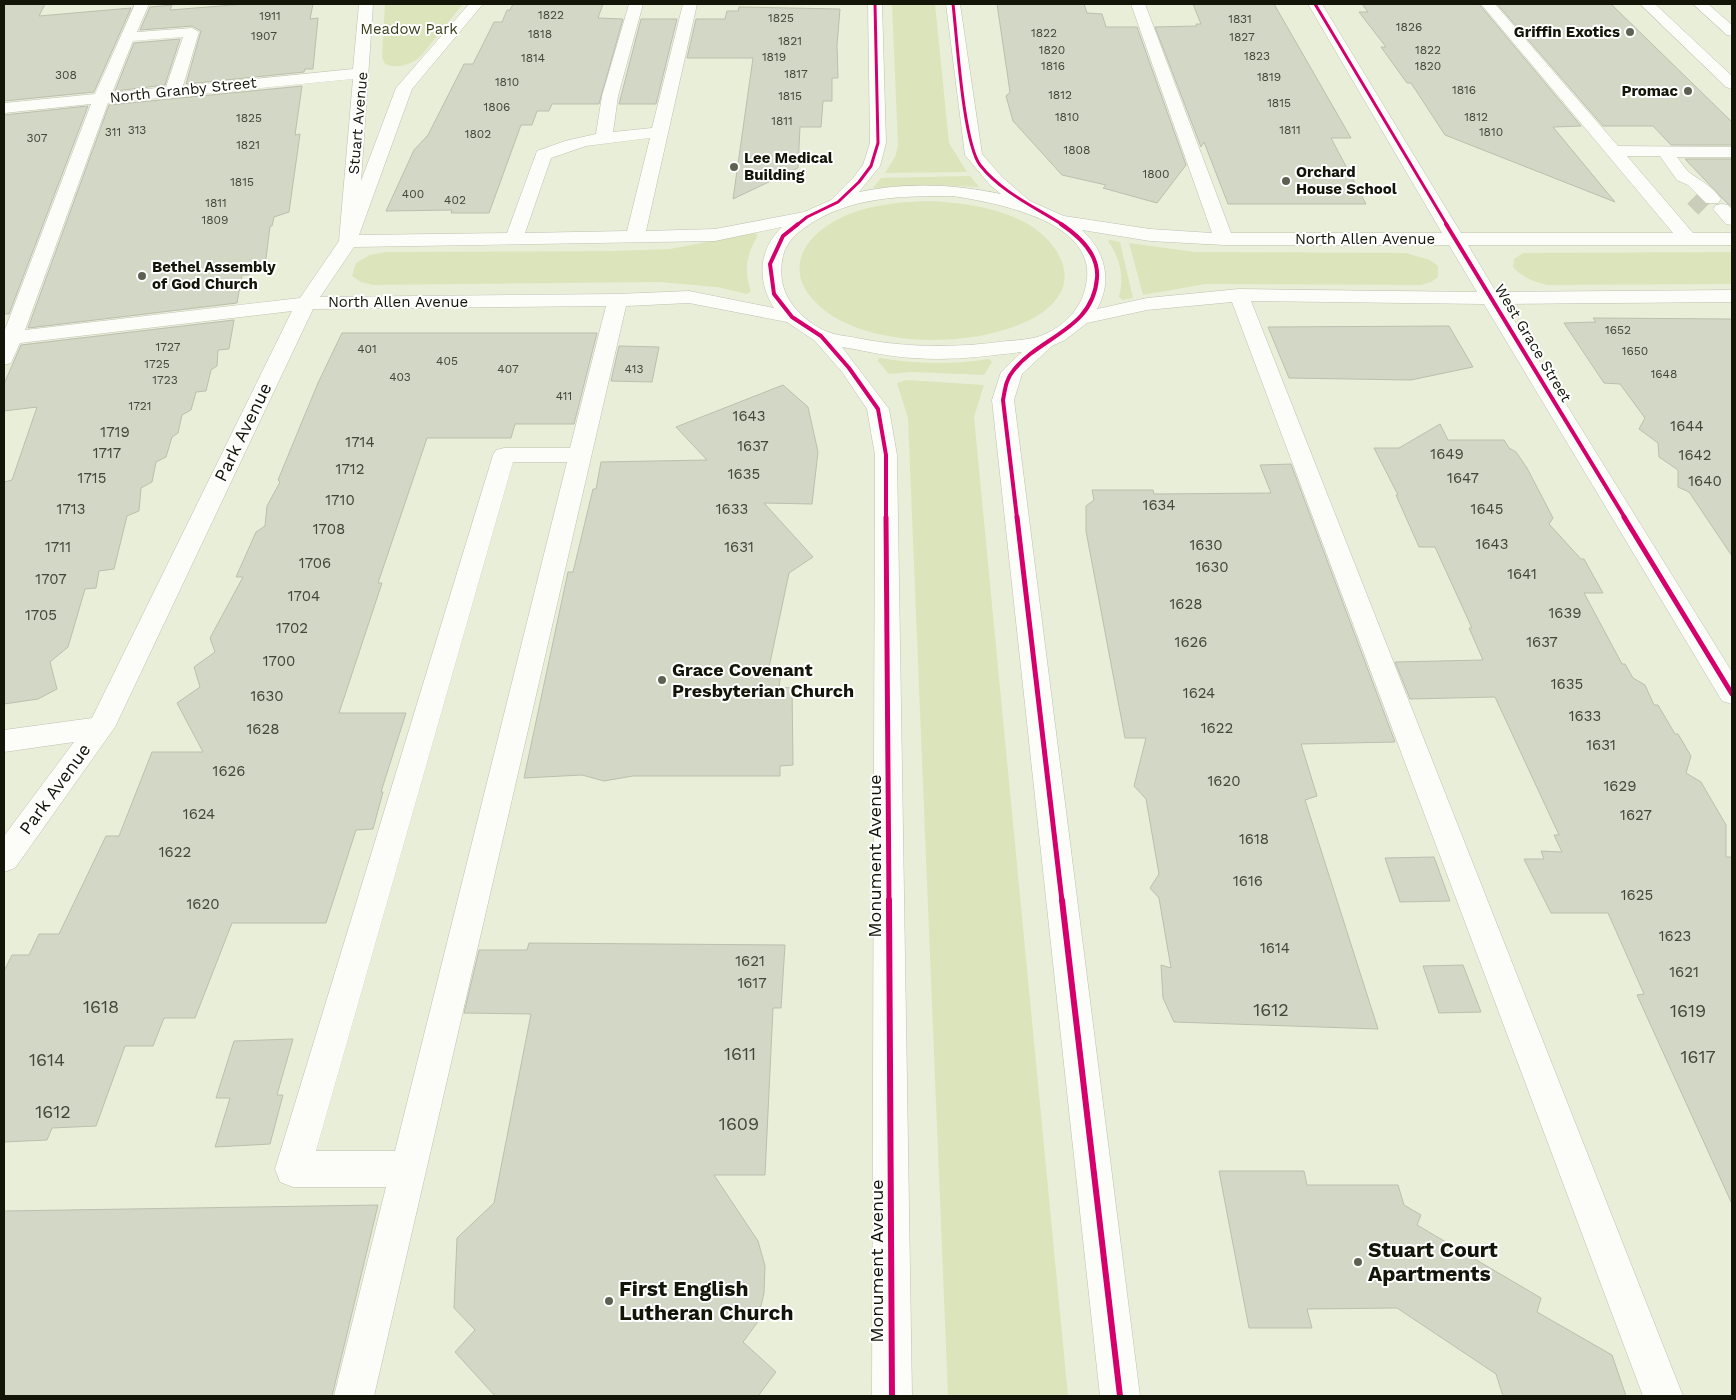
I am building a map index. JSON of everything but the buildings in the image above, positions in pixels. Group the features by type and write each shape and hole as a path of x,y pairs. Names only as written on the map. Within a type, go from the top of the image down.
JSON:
{"street":[{"path":"4,359 8,338 102,98 142,4"},
{"name":"Stuart Avenue","path":"348,241 366,4"},
{"name":"Park Avenue","path":"4,859 101,727 306,303 348,241 404,88 476,4"},
{"path":"604,136 610,96 636,4"},
{"path":"635,236 690,4"},
{"path":"838,202 859,182 871,166 878,143 875,4"},
{"path":"954,4 974,155 996,181 1027,205 1060,221 1084,242 1098,267 1096,293 1081,318 1065,331 1045,342 1012,372 1003,400 1120,1396"},
{"path":"1138,4 1224,239"},
{"name":"West Grace Street","path":"1315,4 1490,298 1732,694"},
{"path":"1488,4 1688,239"},
{"path":"1647,4 1732,84"},
{"path":"1700,4 1732,32"},
{"path":"129,38 192,32 173,91"},
{"name":"North Granby Street","path":"4,108 362,73"},
{"path":"514,238 543,155 565,145 604,136 659,133"},
{"path":"1614,151 1732,152"},
{"path":"1665,152 1683,176 1678,181 1713,207 1730,239"},
{"path":"1027,205 990,196 930,191 906,192 838,202 807,217 783,236 770,264 774,294 792,317 821,336 905,352 946,355 1045,342"},
{"path":"348,241 714,235 807,217"},
{"name":"North Allen Avenue","path":"1060,221 1150,235 1224,239 1730,239"},
{"path":"1081,318 1147,304 1239,295 1490,298 1732,296"},
{"path":"1239,295 1663,1396"},
{"name":"North Allen Avenue","path":"8,338 306,303 618,300 689,297 792,317"},
{"path":"354,1396 380,1242 409,1169 618,300"},
{"name":"Monument Avenue","path":"821,336 849,368 878,409 886,455 892,1396"},
{"path":"409,1169 293,1169 504,455 580,455"},
{"path":"4,741 101,727"}],"green space":[{"name":"Meadow Park","path":"385,4 463,4 421,56 409,64 395,66 385,64 382,57"},
{"path":"892,4 935,4 949,143 967,172 885,173 895,157 898,146"},
{"path":"970,176 979,187 934,185 873,188 881,178"},
{"path":"928,201 963,204 1000,212 1017,218 1033,227 1046,238 1057,252 1064,283 1048,308 1014,327 970,337 921,340 872,333 831,315 804,287 799,269 801,257 806,246 821,230 849,214 864,209 880,205"},
{"path":"754,233 758,235 747,262 747,276 751,291 747,294 717,287 659,282 373,285 361,282 352,276 356,263 370,255 386,252 670,249"},
{"path":"1108,241 1120,242 1133,298 1123,300 1119,297 1121,275 1119,262"},
{"path":"1129,243 1195,252 1406,253 1430,260 1438,266 1438,277 1431,282 1421,285 1206,284 1143,295"},
{"path":"1732,252 1732,284 1548,285 1529,279 1513,267 1514,259 1523,253"},
{"path":"880,358 921,363 948,363 989,359 992,362 984,375 912,372 889,374 877,360"},
{"path":"906,380 984,385 974,417 1068,1396 948,1396 908,418 897,383"}],"tunnel":[{"path":"1693,198 1704,209"}],"cycle path":[{"path":"875,4 878,143 871,166 859,182 838,202 807,217 783,236 770,264 774,294 792,317 821,336 849,368 878,409 886,455 892,1396"},
{"path":"953,4 968,128 975,157 986,172 1009,192 1080,238 1092,253 1098,271 1096,292 1082,316 1022,361 1010,375 1003,400 1120,1396"},
{"path":"1315,4 1490,298 1732,694"}],"place":[{"name":"Griffin Exotics","path":"1630,32"},
{"name":"Promac","path":"1688,91"},
{"name":"Lee Medical Building","path":"734,167"},
{"name":"Orchard House School","path":"1286,181"},
{"name":"Bethel Assembly of God Church","path":"142,276"},
{"name":"Grace Covenant Presbyterian Church","path":"662,680"},
{"name":"Stuart Court Apartments","path":"1358,1262"},
{"name":"First English Lutheran Church","path":"609,1301"}]}
